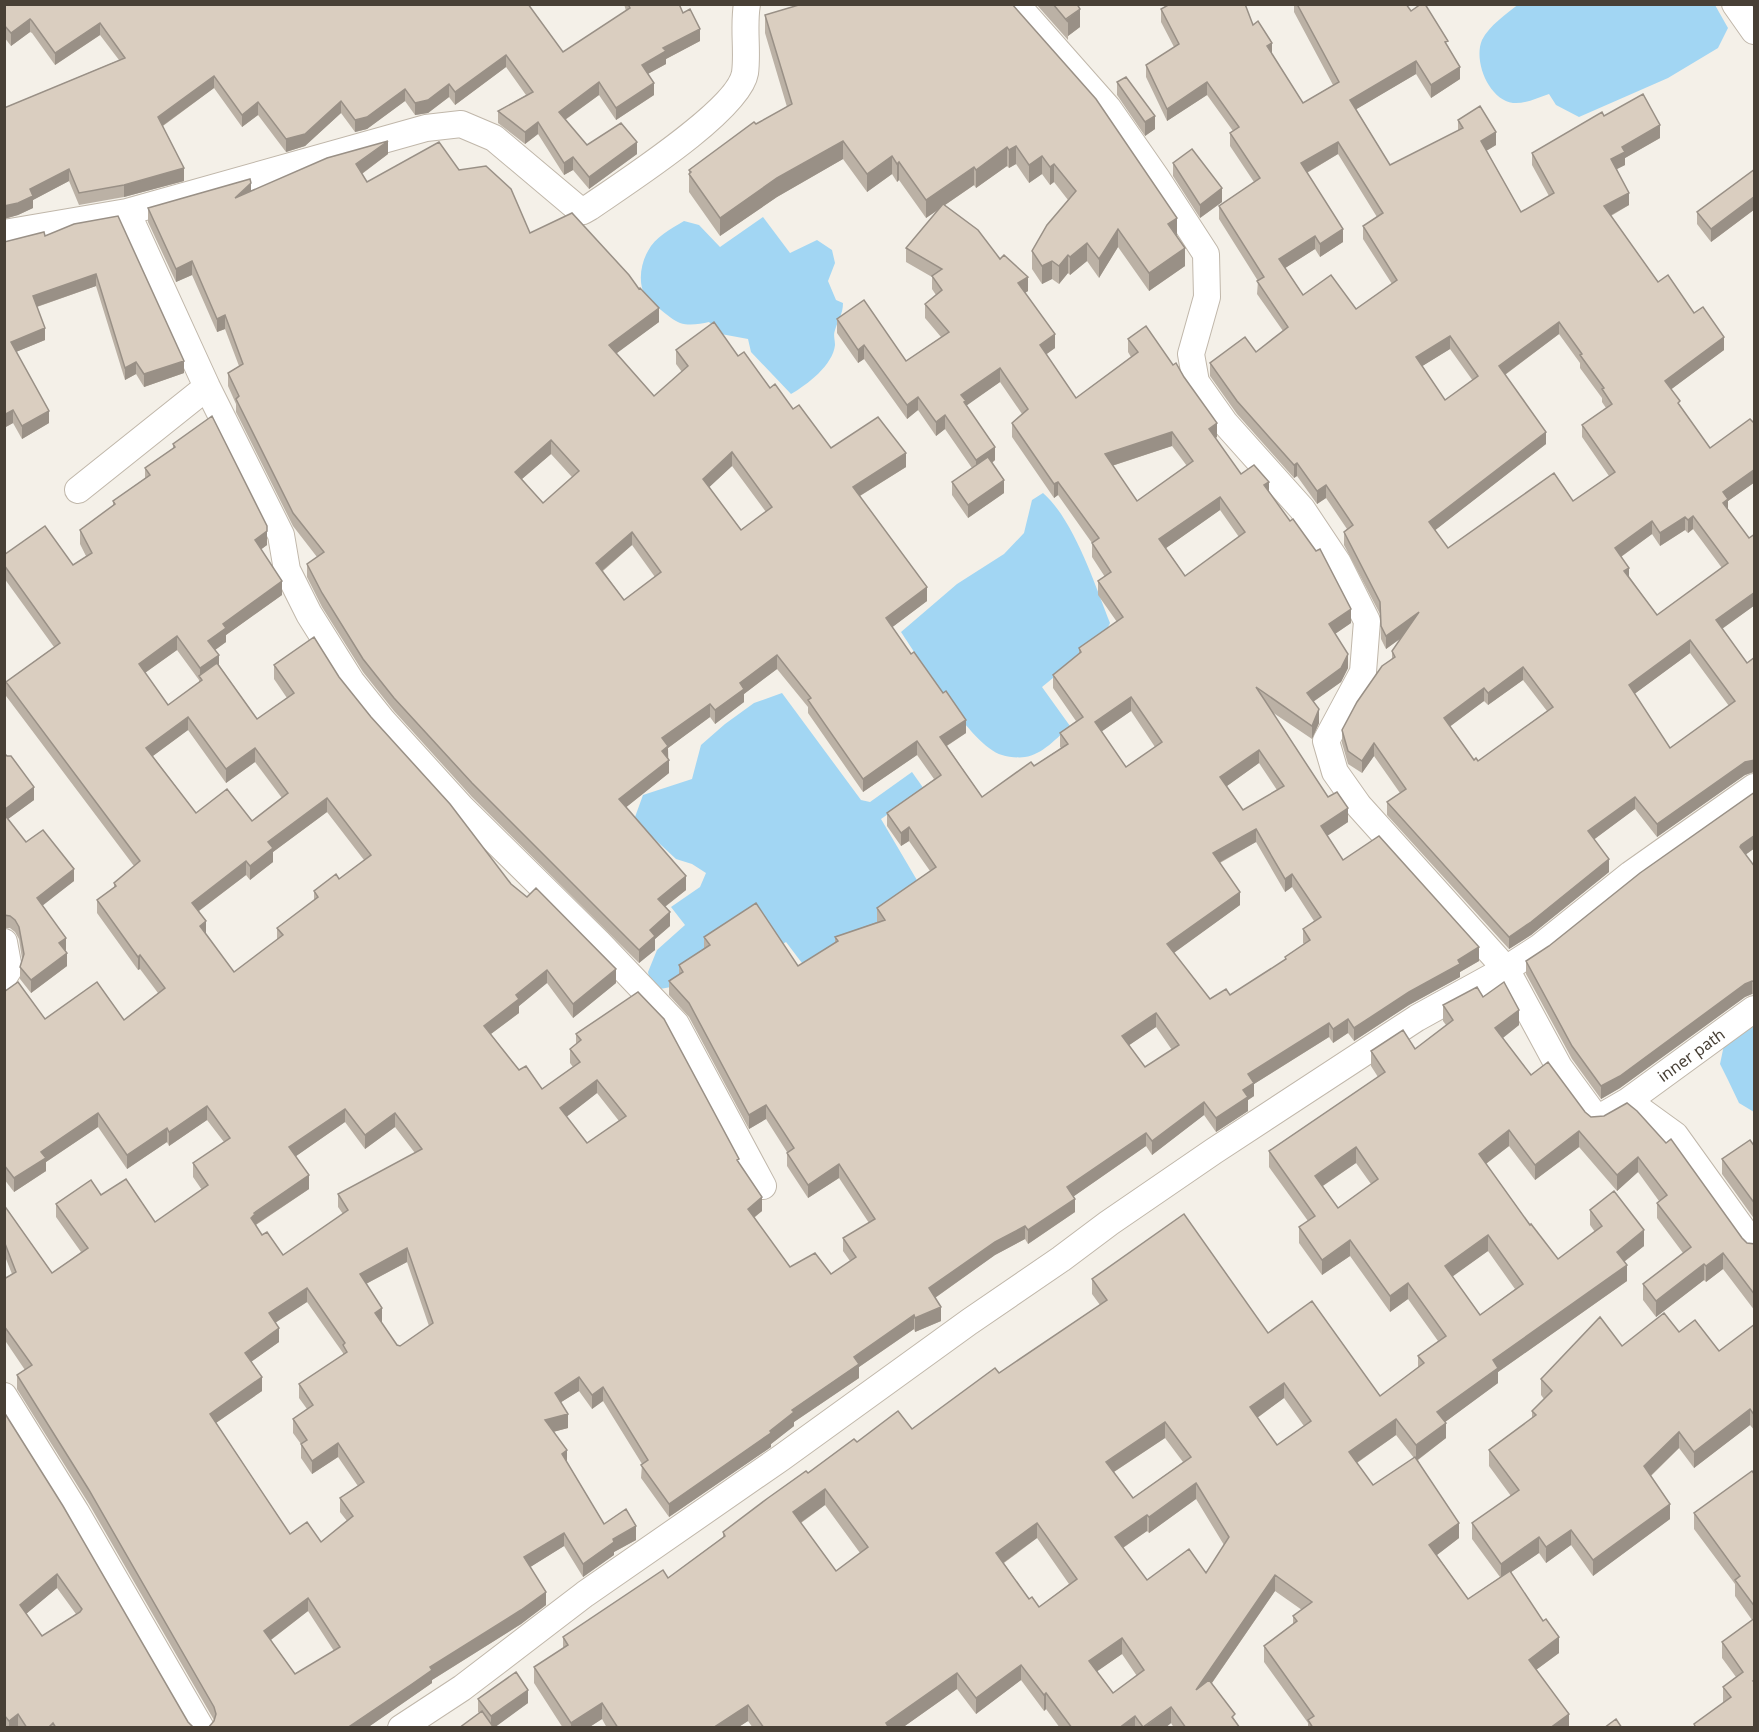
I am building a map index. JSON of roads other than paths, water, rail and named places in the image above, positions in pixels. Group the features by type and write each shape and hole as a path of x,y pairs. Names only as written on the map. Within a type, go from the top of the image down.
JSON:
{"street":[{"path":"4,233 127,212 426,128 462,124 494,138 576,207 583,210 591,207 687,139 734,96 745,75 747,4"},
{"path":"1016,4 1108,108 1206,254 1207,297 1191,354 1196,382 1225,423 1302,509 1338,563 1367,621 1363,672 1326,741 1335,772 1359,806 1506,969"},
{"path":"1735,4 1755,32"},
{"path":"127,212 207,387 281,535 287,570 309,614 351,681 383,722 461,807 598,942 676,1024 763,1186"},
{"path":"78,490 207,387"},
{"path":"401,1728 462,1688 585,1594 781,1458 1119,1216 1214,1150 1417,1018 1506,969 1540,947 1631,874 1755,787"},
{"path":"4,942 9,969 4,977"},
{"name":"inner path","path":"1506,969 1559,1067 1597,1119 1628,1101 1755,1009"},
{"path":"1628,1101 1675,1135 1755,1245"},
{"path":"4,1396 76,1512 201,1728"}],"water":[{"path":"1519,4 1715,5 1728,28 1718,48 1668,78 1579,117 1556,105 1549,94 1522,103 1504,100 1490,87 1485,78 1480,58 1482,40 1494,25"},
{"path":"763,217 790,253 817,240 832,250 835,263 828,281 836,300 843,303 834,332 835,345 830,360 811,380 791,394 751,352 748,339 721,334 709,322 691,325 676,321 658,308 644,292 641,283 643,264 651,246 684,221 699,225 720,247"},
{"path":"1043,493 1054,505 1074,536 1110,623 1104,636 1042,687 1070,726 1038,753 1025,757 1010,757 990,748 961,720 901,632 957,584 1004,554 1024,533 1032,500"},
{"path":"782,693 861,800 870,802 912,772 924,789 881,819 931,904 824,992 786,942 692,1002 671,987 660,989 651,986 648,972 657,950 685,925 671,907 700,887 706,873 692,864 676,859 647,832 635,817 643,795 692,779 701,745 725,724 754,703"},
{"path":"1754,1023 1754,1112 1739,1103 1720,1064 1724,1045"}]}
